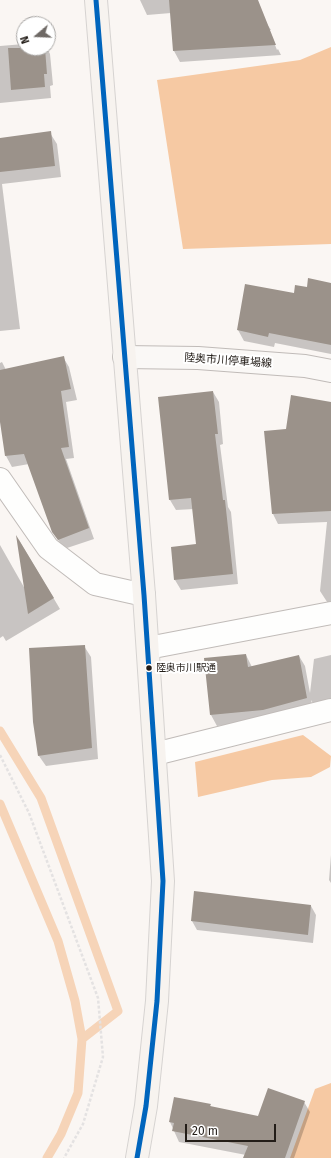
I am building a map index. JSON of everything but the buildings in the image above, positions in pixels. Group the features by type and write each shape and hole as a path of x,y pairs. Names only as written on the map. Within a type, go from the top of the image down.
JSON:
{"main road":[{"path":"96,0 148,648 162,881 157,1001 146,1106 137,1158"},
{"name":"陸奥市川停車場線","path":"124,357 198,358 305,366 331,371"}],"street":[{"path":"0,479 48,548 95,584 144,595"},
{"path":"148,648 331,613"},
{"path":"155,754 331,710"}],"path":[{"path":"0,755 29,813 98,998 103,1057 83,1124 64,1158"}],"shaded area":[{"path":"331,47 331,244 183,249 157,80 300,60"},
{"path":"303,735 331,756 330,767 311,777 272,780 198,797 195,762"},
{"path":"331,1083 331,1158 290,1158 315,1089"}],"waterway":[{"path":"0,731 41,798 118,1011 82,1039 78,1093 61,1134 47,1158"},
{"path":"0,804 58,941 75,1001 82,1039"}],"transit line":[{"path":"96,0 144,595 163,881 157,1001 146,1106 137,1158"}],"place":[{"name":"陸奥市川駅通","path":"149,668"}]}
